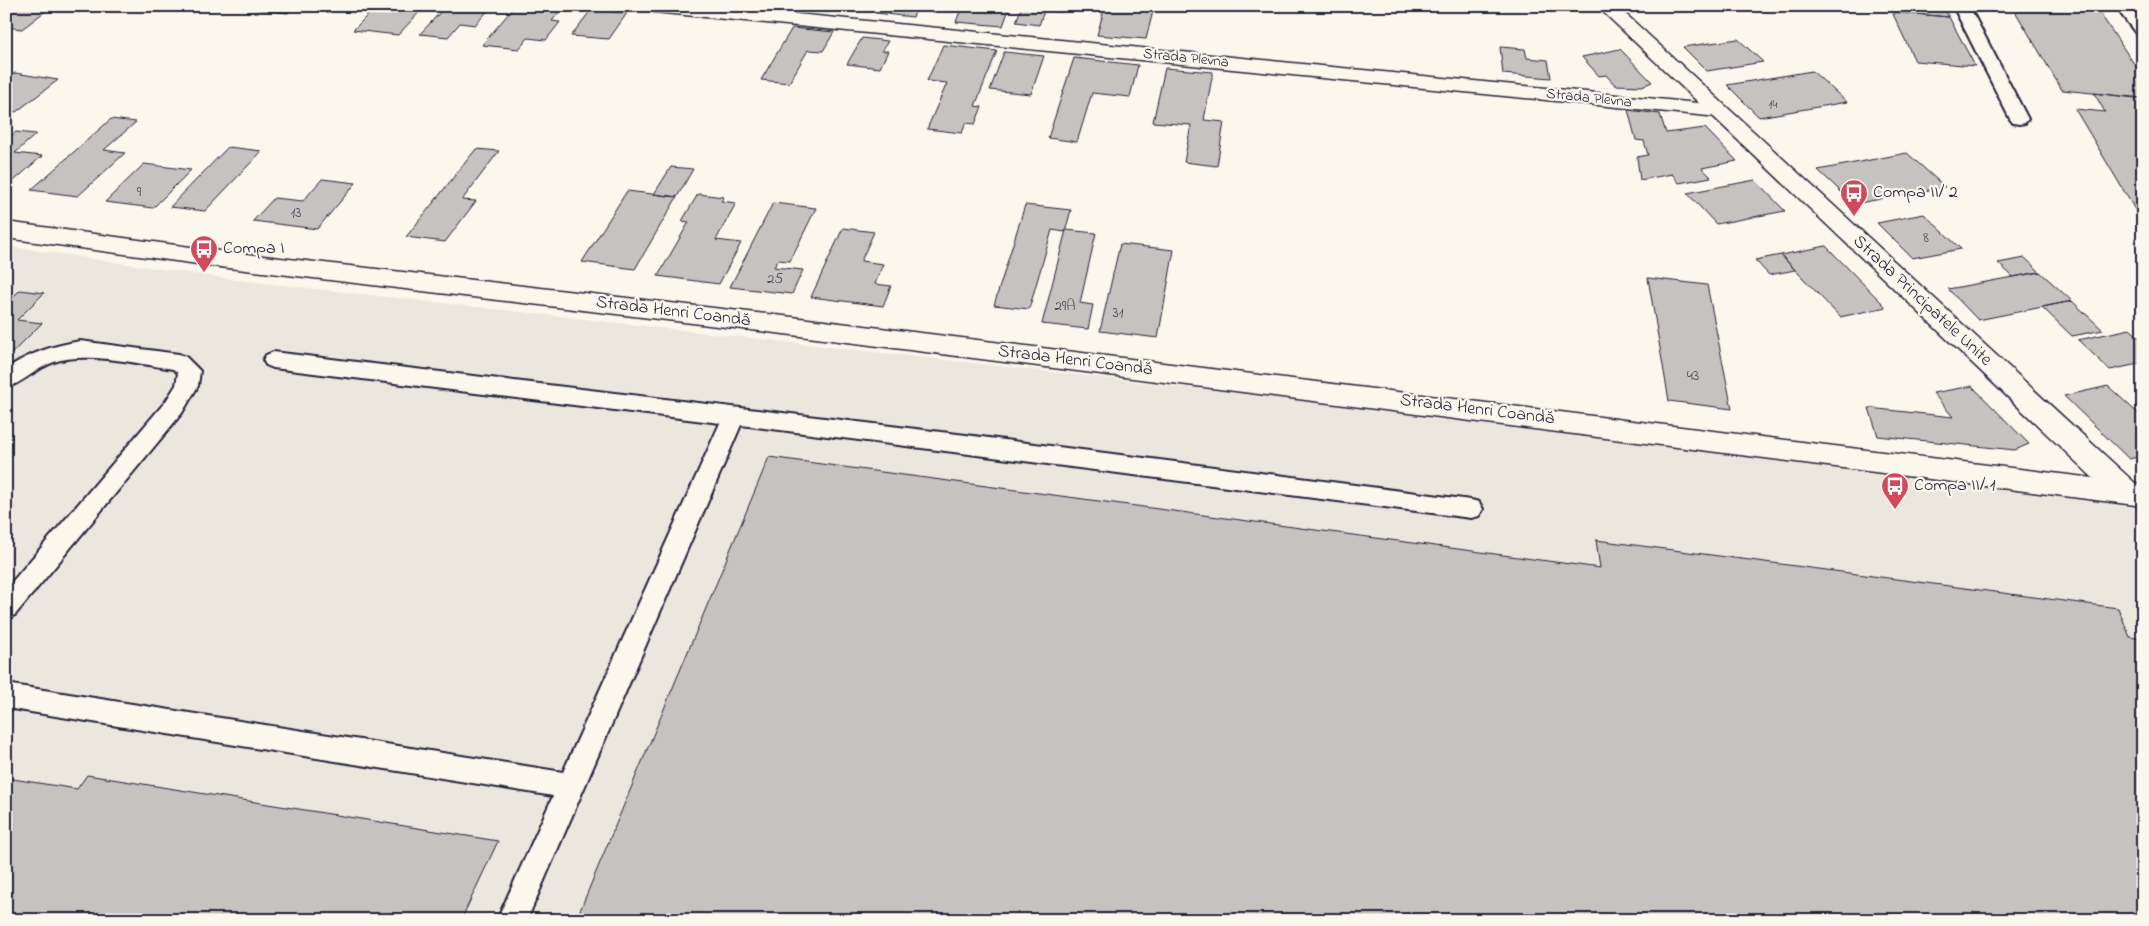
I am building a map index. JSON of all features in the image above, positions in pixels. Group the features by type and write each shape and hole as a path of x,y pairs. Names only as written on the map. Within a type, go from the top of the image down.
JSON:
{"street":[{"name":"Strada Plevna","path":"654,6 1718,111"},
{"name":"Strada Principatele Unite","path":"1606,6 2135,494"},
{"name":"Strada Henri Coandă","path":"6,230 220,259 784,325 1661,433 2135,494"}],"lane":[{"path":"1961,6 2018,119"},
{"path":"2123,6 2143,32"},
{"path":"6,380 30,363 53,354 80,350 179,362 189,371 187,386 174,407 6,607"},
{"path":"273,360 1471,509"},
{"path":"512,920 734,416"},
{"path":"6,696 571,786"}],"shaded area":[{"path":"6,246 229,279 2143,495 2143,920 6,920"}],"building":[{"path":"17,6 52,6 22,29 6,27 6,14"},
{"path":"223,6 295,6 288,13"},
{"path":"377,6 425,6 398,35 353,30"},
{"path":"446,6 492,6 475,25 460,23 448,37 420,34"},
{"path":"515,6 562,8 552,21 560,22 546,40 528,38 519,49 482,45"},
{"path":"807,6 850,6 848,11 806,7"},
{"path":"879,6 918,6 913,17 875,13"},
{"path":"962,6 1010,6 1003,26 956,22"},
{"path":"1022,6 1064,6 1062,12 1044,11 1039,25 1016,22"},
{"path":"1105,6 1154,7 1146,39 1097,35"},
{"path":"1889,6 1943,6 1949,17 1892,12"},
{"path":"2012,6 2095,6 2143,77 2143,98 2062,90"},
{"path":"2132,6 2143,6 2143,21"},
{"path":"591,10 627,13 609,39 571,36"},
{"path":"1892,12 1949,17 1975,66 1915,61"},
{"path":"792,28 834,32 823,51 808,50 789,83 761,80"},
{"path":"862,38 888,41 882,51 888,51 880,68 847,64"},
{"path":"1738,39 1763,62 1707,71 1683,47"},
{"path":"943,45 997,51 975,106 982,107 975,124 966,123 962,133 927,129 947,83 927,81"},
{"path":"1500,47 1525,49 1527,58 1548,60 1551,78 1503,74"},
{"path":"1620,49 1652,82 1642,86 1615,85 1606,75 1599,76 1582,57"},
{"path":"1004,52 1044,56 1031,94 990,90"},
{"path":"1074,58 1138,65 1130,97 1092,93 1077,142 1048,138"},
{"path":"1165,68 1213,72 1204,120 1224,122 1217,166 1184,162 1191,125 1153,122"},
{"path":"1812,71 1847,102 1759,117 1727,85"},
{"path":"15,73 58,80 16,112 6,110 6,80"},
{"path":"2094,93 2143,99 2143,223 2075,109 2105,112"},
{"path":"1628,110 1660,114 1666,133 1705,128 1737,161 1702,168 1711,177 1679,183 1672,174 1640,180 1637,157 1648,155 1644,141 1636,140"},
{"path":"111,119 136,122 104,150 125,153 78,196 31,190"},
{"path":"16,132 36,134 15,153 42,156 6,188 6,140"},
{"path":"228,147 262,151 205,211 170,207"},
{"path":"476,149 499,151 462,200 476,201 445,242 406,237"},
{"path":"1907,153 1945,187 1854,204 1818,170"},
{"path":"144,164 191,170 153,208 105,202"},
{"path":"671,167 693,169 677,197 654,194"},
{"path":"322,179 356,183 317,229 253,221 274,198 303,201"},
{"path":"1755,180 1785,211 1716,224 1687,193"},
{"path":"627,191 677,197 635,269 582,262"},
{"path":"698,194 724,197 721,201 736,203 716,240 741,243 719,284 658,276 689,222 682,221"},
{"path":"773,203 816,208 790,261 778,260 774,267 803,270 792,294 730,287"},
{"path":"1025,205 1071,210 1065,232 1052,230 1029,309 994,305"},
{"path":"1924,214 1961,249 1912,258 1877,223"},
{"path":"843,228 874,232 861,261 883,264 875,284 891,286 883,306 811,297"},
{"path":"1066,230 1096,233 1080,303 1093,305 1088,329 1042,324"},
{"path":"1120,244 1174,250 1158,338 1100,331"},
{"path":"1826,246 1886,307 1840,317 1781,255"},
{"path":"1781,255 1795,270 1769,275 1755,260"},
{"path":"2025,258 2040,272 2013,277 1998,263"},
{"path":"2040,272 2072,301 1978,320 1948,289"},
{"path":"1648,278 1707,285 1732,409 1669,401"},
{"path":"20,290 44,293 17,320 42,323 6,359 6,297 12,298"},
{"path":"2072,301 2103,330 2072,336 2042,307"},
{"path":"2130,329 2143,341 2143,363 2110,370 2078,340"},
{"path":"1972,386 2029,444 2015,450 1878,436 1869,408 1953,417 1933,393"},
{"path":"2108,386 2143,418 2143,456 2129,459 2064,396"},
{"path":"769,457 1600,568 1596,540 2118,608 2130,637 2143,639 2143,920 576,920"},
{"path":"87,775 498,841 461,920 6,920 6,778 77,789"}],"place":[{"name":"Compa II/ 2","path":"1854,217"},
{"name":"Compa I","path":"204,273"},
{"name":"Compa II/ 1","path":"1895,510"}]}
